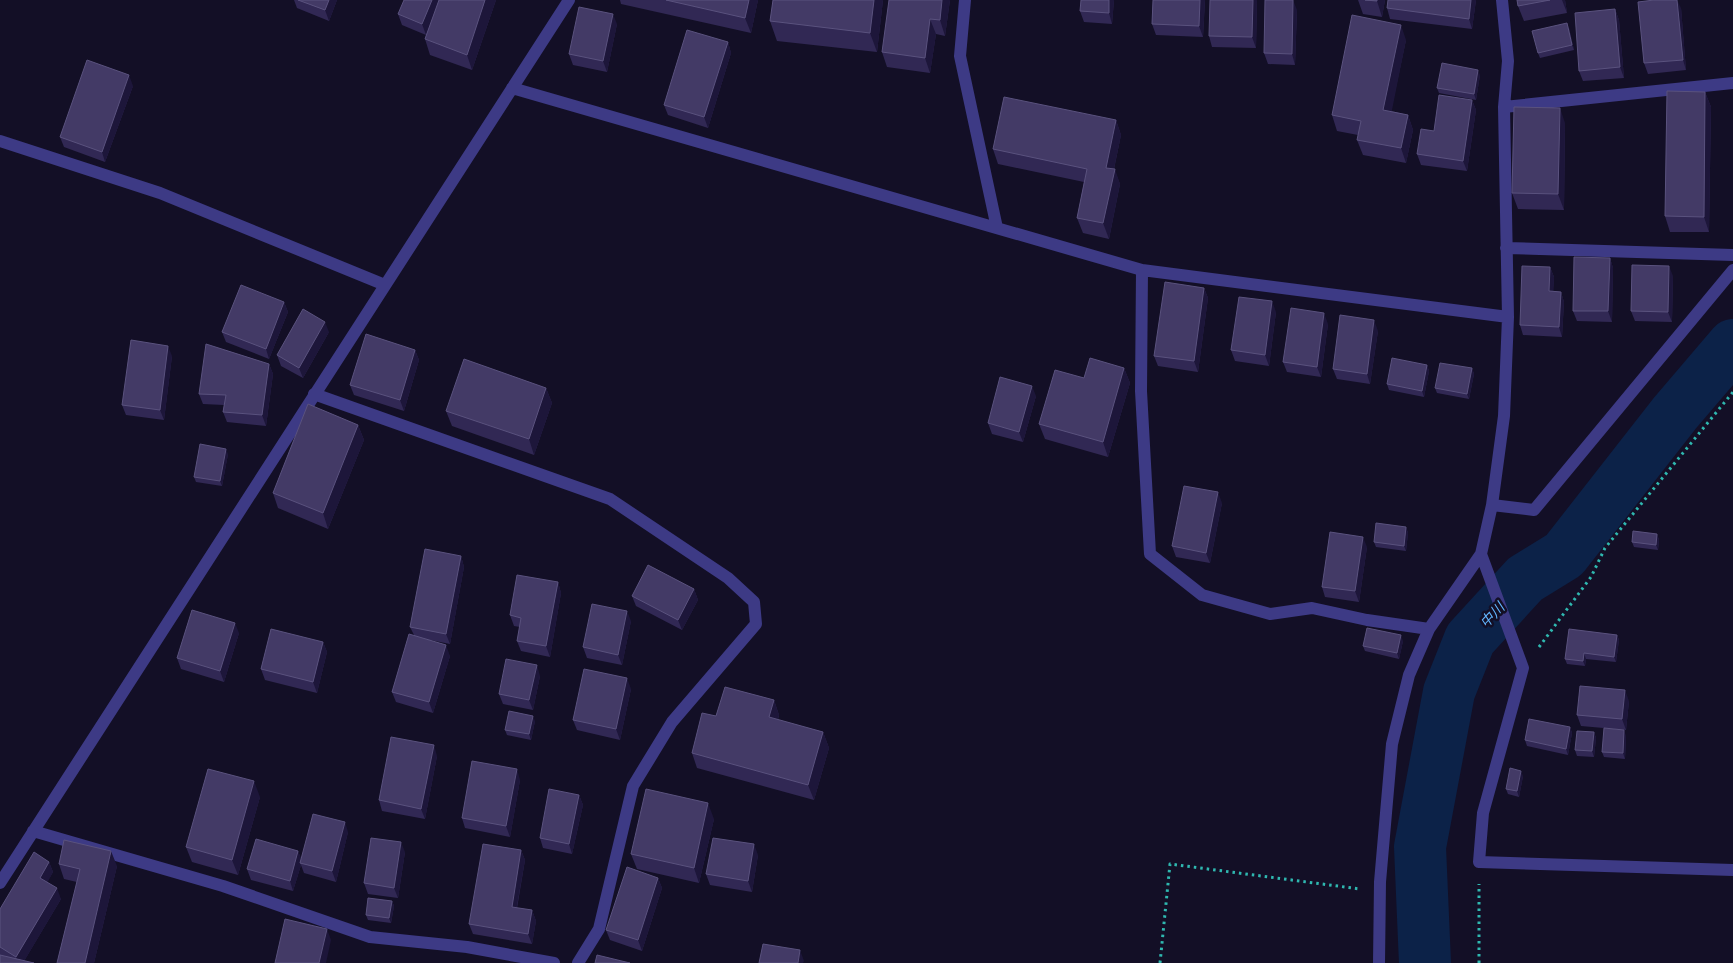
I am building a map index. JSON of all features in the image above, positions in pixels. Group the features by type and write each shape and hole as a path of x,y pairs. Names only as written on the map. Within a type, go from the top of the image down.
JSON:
{"street":[{"path":"0,883 569,0"},
{"path":"965,0 960,56 997,228"},
{"path":"1379,963 1379,892 1392,744 1409,675 1428,628 1481,554 1492,505 1504,416 1508,317 1504,107 1508,61 1502,0"},
{"path":"1504,107 1733,83"},
{"path":"512,88 1142,270 1508,317"},
{"path":"0,141 160,194 385,285"},
{"path":"1506,248 1733,255"},
{"path":"1142,270 1142,391 1150,554 1202,595 1270,614 1312,608 1367,620 1428,628"},
{"path":"1492,505 1534,510 1733,270"},
{"path":"314,394 610,499 728,578 754,602 756,624 672,722 633,786 599,929 578,963"},
{"path":"1481,554 1523,668 1483,813 1479,862 1733,870"},
{"path":"33,830 223,886 370,937 468,947 554,963"}],"path":[{"path":"1523,668 1591,577 1605,548 1733,392"},
{"path":"1479,862 1479,963"},
{"path":"1160,963 1170,864 1379,892"}],"building":[{"path":"298,0 329,0 325,10"},
{"path":"404,0 432,0 422,24 398,14"},
{"path":"439,0 485,0 467,55 425,39"},
{"path":"666,0 749,0 745,18"},
{"path":"773,0 874,0 870,33 770,21"},
{"path":"889,0 942,0 940,20 930,19 925,58 882,52"},
{"path":"1081,0 1109,0 1109,13 1080,11"},
{"path":"1153,0 1200,0 1199,26 1152,24"},
{"path":"1210,0 1253,0 1252,37 1209,36"},
{"path":"1265,0 1293,0 1292,54 1264,53"},
{"path":"1388,0 1471,0 1469,19 1387,8"},
{"path":"1517,0 1550,0 1518,6"},
{"path":"1677,0 1683,60 1644,63 1638,2"},
{"path":"579,7 613,14 603,61 569,54"},
{"path":"1615,9 1620,67 1579,71 1575,13"},
{"path":"1352,15 1401,25 1383,110 1408,115 1401,148 1357,140 1361,121 1332,115"},
{"path":"1567,23 1572,45 1538,53 1532,31"},
{"path":"687,30 728,42 704,117 664,105"},
{"path":"87,60 129,75 102,152 60,137"},
{"path":"1442,63 1478,70 1474,94 1437,88"},
{"path":"1667,91 1705,92 1704,217 1665,216"},
{"path":"1439,95 1472,100 1463,161 1417,154 1421,129 1434,131"},
{"path":"1004,97 1116,120 1106,168 1115,169 1103,223 1077,218 1087,169 993,149"},
{"path":"1514,107 1560,108 1558,194 1512,193"},
{"path":"1574,257 1610,258 1608,311 1573,311"},
{"path":"1632,265 1669,266 1668,312 1631,311"},
{"path":"1522,266 1550,267 1549,291 1561,292 1559,327 1520,325"},
{"path":"1165,282 1204,288 1194,361 1154,356"},
{"path":"241,285 284,302 266,349 222,332"},
{"path":"1239,297 1272,301 1265,355 1231,350"},
{"path":"1291,308 1324,313 1317,367 1283,362"},
{"path":"303,309 325,322 299,368 277,355"},
{"path":"1340,315 1374,320 1367,374 1333,369"},
{"path":"366,334 415,350 400,400 350,385"},
{"path":"131,340 168,346 160,410 122,405"},
{"path":"206,344 269,364 262,415 223,412 226,395 199,394"},
{"path":"1090,358 1124,368 1103,442 1039,424 1055,370 1084,378"},
{"path":"1392,358 1427,365 1422,391 1387,384"},
{"path":"464,359 546,388 529,439 446,411"},
{"path":"1440,363 1472,368 1467,394 1435,388"},
{"path":"1000,377 1032,386 1019,432 988,423"},
{"path":"308,404 358,425 323,513 273,493"},
{"path":"200,444 226,449 220,481 194,477"},
{"path":"1184,486 1218,492 1206,553 1172,546"},
{"path":"1376,523 1406,527 1404,546 1374,542"},
{"path":"1633,531 1657,534 1656,545 1632,542"},
{"path":"1330,532 1363,537 1355,591 1322,587"},
{"path":"425,549 461,556 446,634 410,627"},
{"path":"648,565 694,589 678,620 632,596"},
{"path":"517,575 558,582 546,646 517,641 521,618 510,615"},
{"path":"592,604 627,611 618,655 583,647"},
{"path":"192,610 235,623 220,671 177,658"},
{"path":"1367,628 1401,635 1397,653 1363,646"},
{"path":"271,629 323,642 313,682 261,669"},
{"path":"1569,629 1617,635 1614,657 1584,653 1583,661 1565,659"},
{"path":"409,634 446,645 429,702 392,692"},
{"path":"506,659 537,665 529,700 499,694"},
{"path":"584,669 627,678 616,729 573,720"},
{"path":"1580,686 1625,690 1622,719 1577,715"},
{"path":"725,687 774,700 769,717 823,732 808,785 692,753 702,713 716,716"},
{"path":"509,711 533,716 529,734 505,730"},
{"path":"1529,719 1570,727 1566,749 1525,740"},
{"path":"1604,728 1624,730 1623,753 1602,752"},
{"path":"1577,731 1594,732 1592,751 1575,750"},
{"path":"391,737 434,745 421,809 379,800"},
{"path":"472,761 517,769 506,826 462,818"},
{"path":"1510,768 1521,771 1517,791 1506,789"},
{"path":"208,769 254,781 232,860 186,847"},
{"path":"549,789 579,795 569,844 540,838"},
{"path":"646,789 708,803 694,868 631,854"},
{"path":"313,814 345,822 332,871 300,863"},
{"path":"371,838 401,842 394,888 364,883"},
{"path":"713,838 754,844 748,881 706,874"},
{"path":"256,839 298,851 290,881 247,869"},
{"path":"64,840 111,851 85,963 57,963 80,869 59,864"},
{"path":"483,844 521,850 512,907 532,910 528,934 469,924"},
{"path":"34,852 49,862 40,878 57,888 16,957 0,947 0,909"},
{"path":"627,867 658,878 638,940 606,930"},
{"path":"368,898 392,901 389,918 366,915"},
{"path":"285,919 327,929 319,963 275,963"},
{"path":"763,944 800,950 798,963 759,963"},
{"path":"0,955 34,963 0,963"},
{"path":"597,955 630,963 595,963"}],"waterway":[{"name":"中川","path":"1425,963 1420,847 1449,692 1470,639 1525,579 1564,555 1675,413 1733,345"}]}
